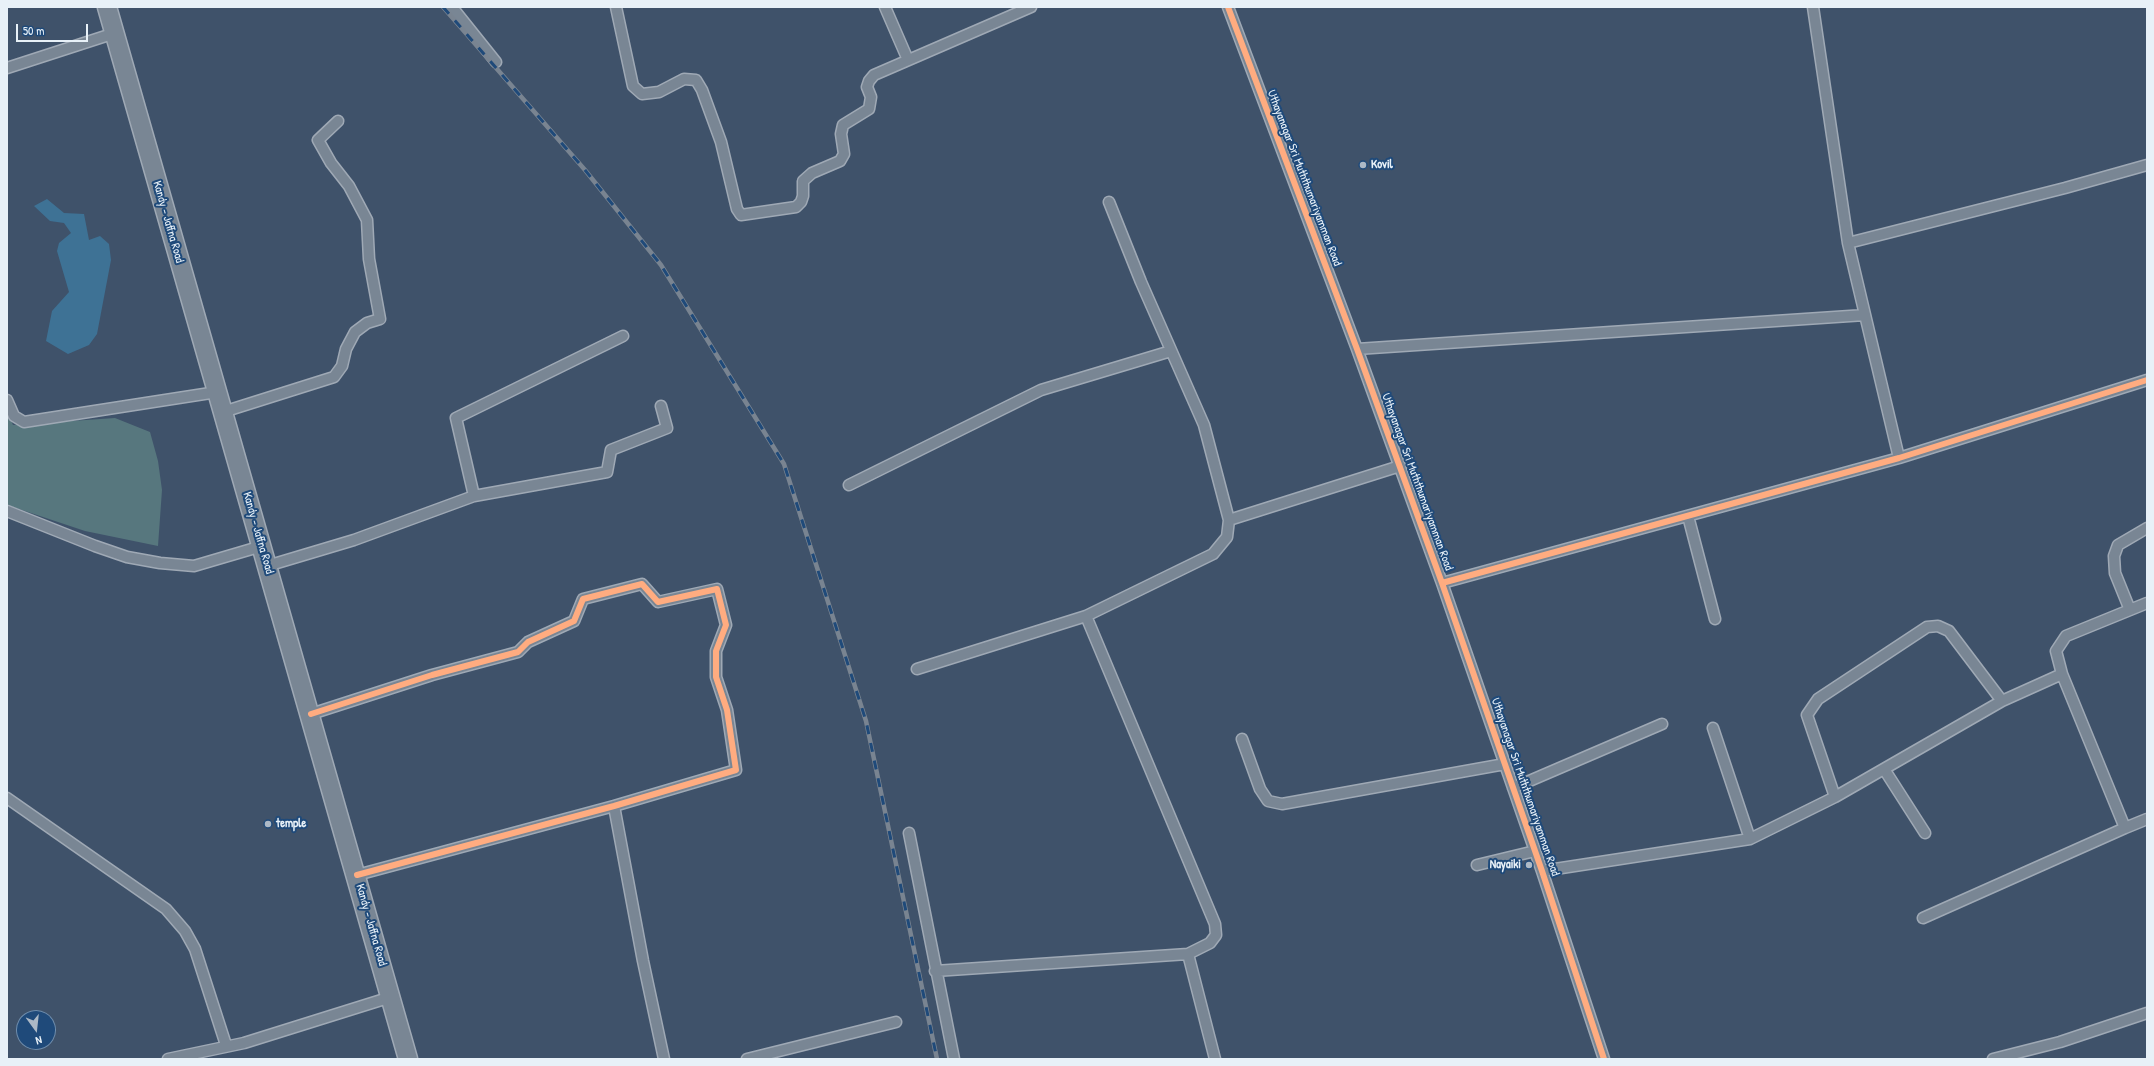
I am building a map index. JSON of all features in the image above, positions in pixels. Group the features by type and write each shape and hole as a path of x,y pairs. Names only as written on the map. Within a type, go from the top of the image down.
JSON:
{"highway":[{"name":"Kandy - Jaffna Road","path":"107,7 267,566 311,714 408,1059"}],"street":[{"path":"452,7 496,62"},
{"path":"616,7 633,86 642,94 660,92 684,78 696,80 702,90 721,142 736,209 741,215 796,207 801,202 803,196 803,180 812,173 840,161 844,154 841,134 842,125 869,109 872,103 867,88 869,81 874,75 1031,7"},
{"path":"885,7 908,60"},
{"name":"Uthayanagar Sri Muththumariyamman Road","path":"1228,7 1357,349 1442,583 1514,788 1604,1059"},
{"path":"1813,7 1848,243 1899,458"},
{"path":"7,68 115,33"},
{"path":"223,412 334,377 342,366 346,349 355,332 367,323 380,319 369,259 367,220 349,186 330,163 318,140 338,121"},
{"path":"1848,243 2065,188 2147,165"},
{"path":"917,669 1086,616 1212,554 1227,537 1229,520 1204,425 1171,351 1109,202"},
{"path":"1357,349 1865,315"},
{"path":"474,496 456,418 623,336"},
{"path":"849,486 1041,390 1171,351"},
{"path":"1442,583 1899,458 2147,380"},
{"path":"7,400 14,416 24,422 217,392"},
{"path":"267,566 354,540 474,496 607,472 611,450 667,428 662,406"},
{"path":"1229,520 1400,466"},
{"path":"7,511 127,557 160,563 194,566 262,546"},
{"path":"1688,516 1715,619"},
{"path":"2130,610 2115,573 2114,556 2118,545 2147,528"},
{"path":"311,714 432,675 518,652 528,642 574,621 583,599 642,584 658,602 717,589 726,626 716,651 716,677 727,710 736,770 614,806 357,875"},
{"path":"2125,828 2062,674 2056,651 2066,636 2147,603"},
{"path":"935,971 1188,954 1210,943 1216,935 1215,924 1086,616"},
{"path":"1835,797 1807,715 1818,699 1927,627 1938,626 1949,631 2002,701"},
{"path":"1542,871 1750,840 1835,797 2002,701 2062,674"},
{"path":"1514,788 1662,724"},
{"path":"1713,728 1750,840"},
{"path":"1242,739 1260,789 1268,801 1282,804 1505,764"},
{"path":"1884,769 1925,833"},
{"path":"7,798 166,908 186,931 195,950 226,1045"},
{"path":"614,806 643,961 664,1059"},
{"path":"1923,918 2147,819"},
{"path":"909,832 935,971 954,1059"},
{"path":"1477,865 1535,851"},
{"path":"1188,954 1215,1059"},
{"path":"168,1059 226,1045 244,1043 391,997"},
{"path":"1993,1059 2060,1042 2147,1013"},
{"path":"747,1059 896,1022"}],"green space":[{"path":"7,411 13,425 115,418 150,432 158,461 162,490 158,546 85,531 7,505"}],"water":[{"path":"47,199 64,213 84,214 89,240 100,236 109,244 111,260 97,334 89,345 68,354 46,341 52,311 69,292 57,251 59,243 71,233 64,223 50,221 34,206"}],"railway":[{"path":"443,7 585,170 661,265 784,464 866,721 937,1059"}],"cycle path":[{"path":"1228,7 1357,349 1442,583 1542,871 1604,1059"},
{"path":"1442,583 1899,458 2147,380"},
{"path":"311,714 432,675 518,652 528,642 574,621 583,599 642,584 658,602 717,589 726,625 716,651 716,677 727,710 736,770 614,806 357,875"}],"place":[{"name":"Kovil","path":"1363,165"},
{"name":"temple","path":"268,824"},
{"name":"Nayaiki","path":"1529,865"}]}
